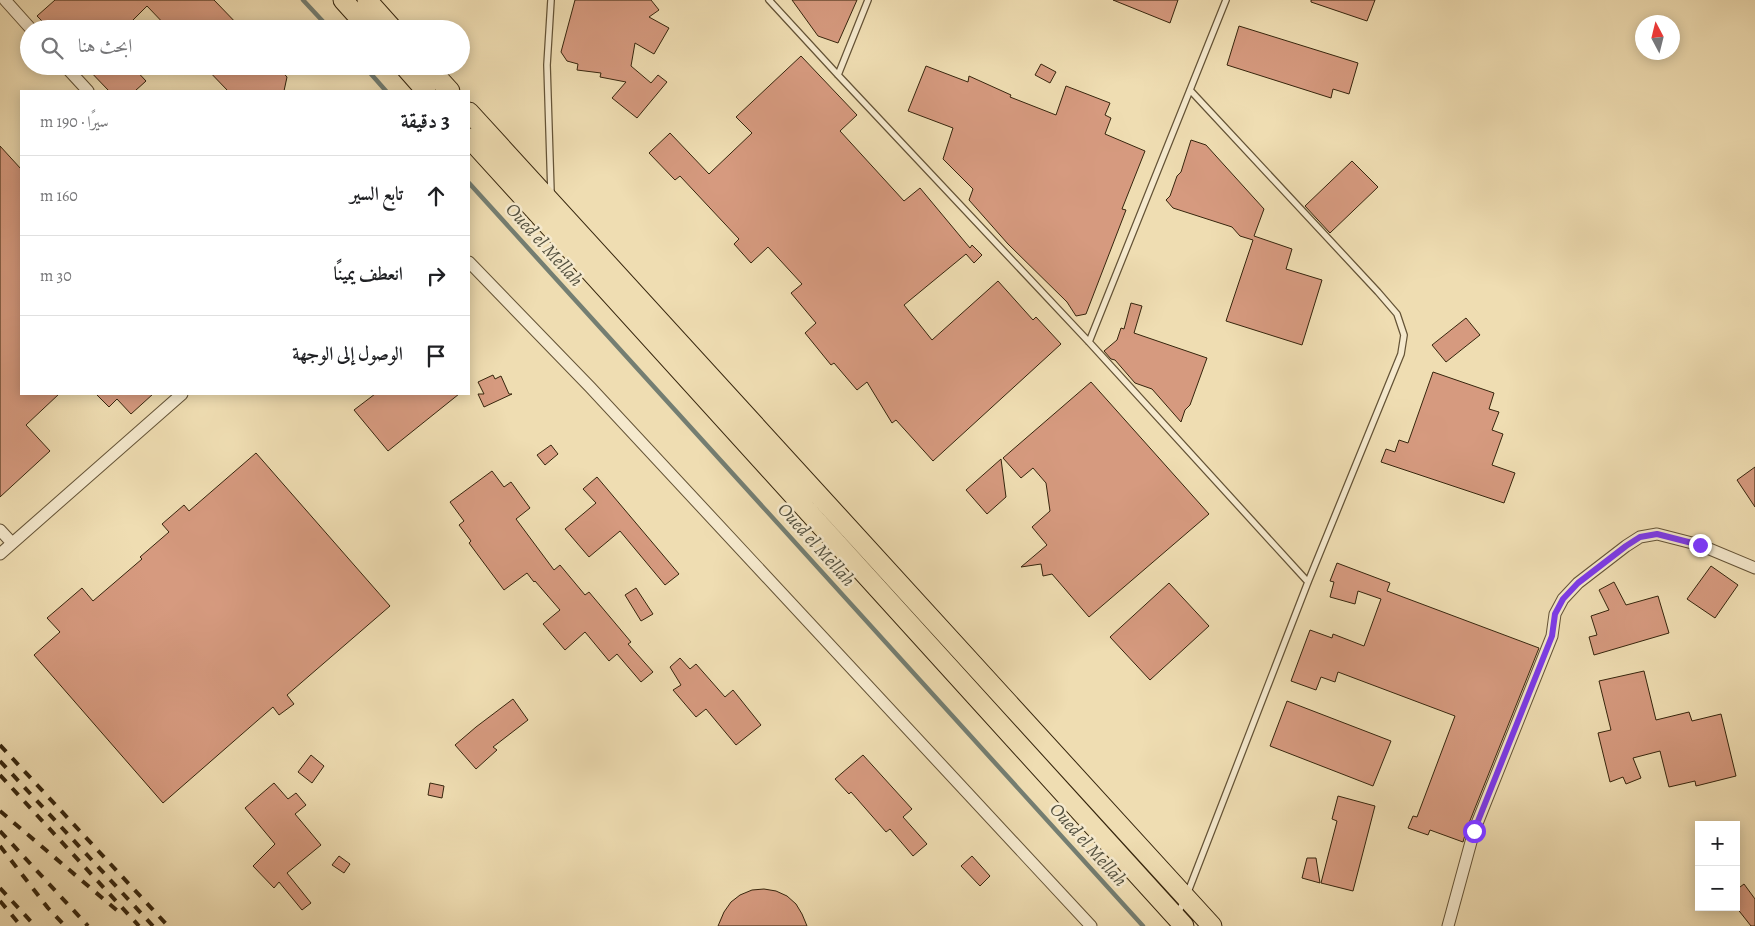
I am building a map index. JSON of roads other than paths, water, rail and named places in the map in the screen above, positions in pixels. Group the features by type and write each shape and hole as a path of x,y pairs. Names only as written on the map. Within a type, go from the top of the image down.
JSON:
{"main road":[{"path":"343,0 361,20"},
{"path":"367,0 385,20"},
{"path":"412,75 425,90"},
{"path":"435,75 449,90"},
{"path":"470,113 1212,926"},
{"path":"470,139 1180,922"}],"street":[{"path":"5,0 23,20"},
{"path":"73,75 87,90"},
{"path":"470,263 590,387 1091,926"},
{"path":"0,554 181,395"},
{"path":"0,530 12,543"},
{"path":"1448,926 1474,831 1552,636 1555,614 1563,599 1578,583 1626,546 1640,537 1657,534 1700,545 1755,568"}],"lane":[{"path":"551,0 547,65 551,202"},
{"path":"769,0 1089,342 1308,582"},
{"path":"838,75 868,0"},
{"path":"1089,342 1226,0"},
{"path":"1180,922 1186,897 1308,582 1401,354 1404,334 1397,314 1378,292 1190,90"}],"waterway":[{"name":"Oued el Mellah","path":"303,0 322,20"},
{"name":"Oued el Mellah","path":"372,75 385,90"},
{"name":"Oued el Mellah","path":"470,184 1143,926"}],"railway":[{"path":"0,745 168,926"},
{"path":"0,761 153,926"},
{"path":"0,775 139,926"},
{"path":"0,811 120,913"},
{"path":"0,831 88,926"},
{"path":"0,846 48,908 65,926"},
{"path":"0,888 35,926"},
{"path":"0,901 21,926"}]}
